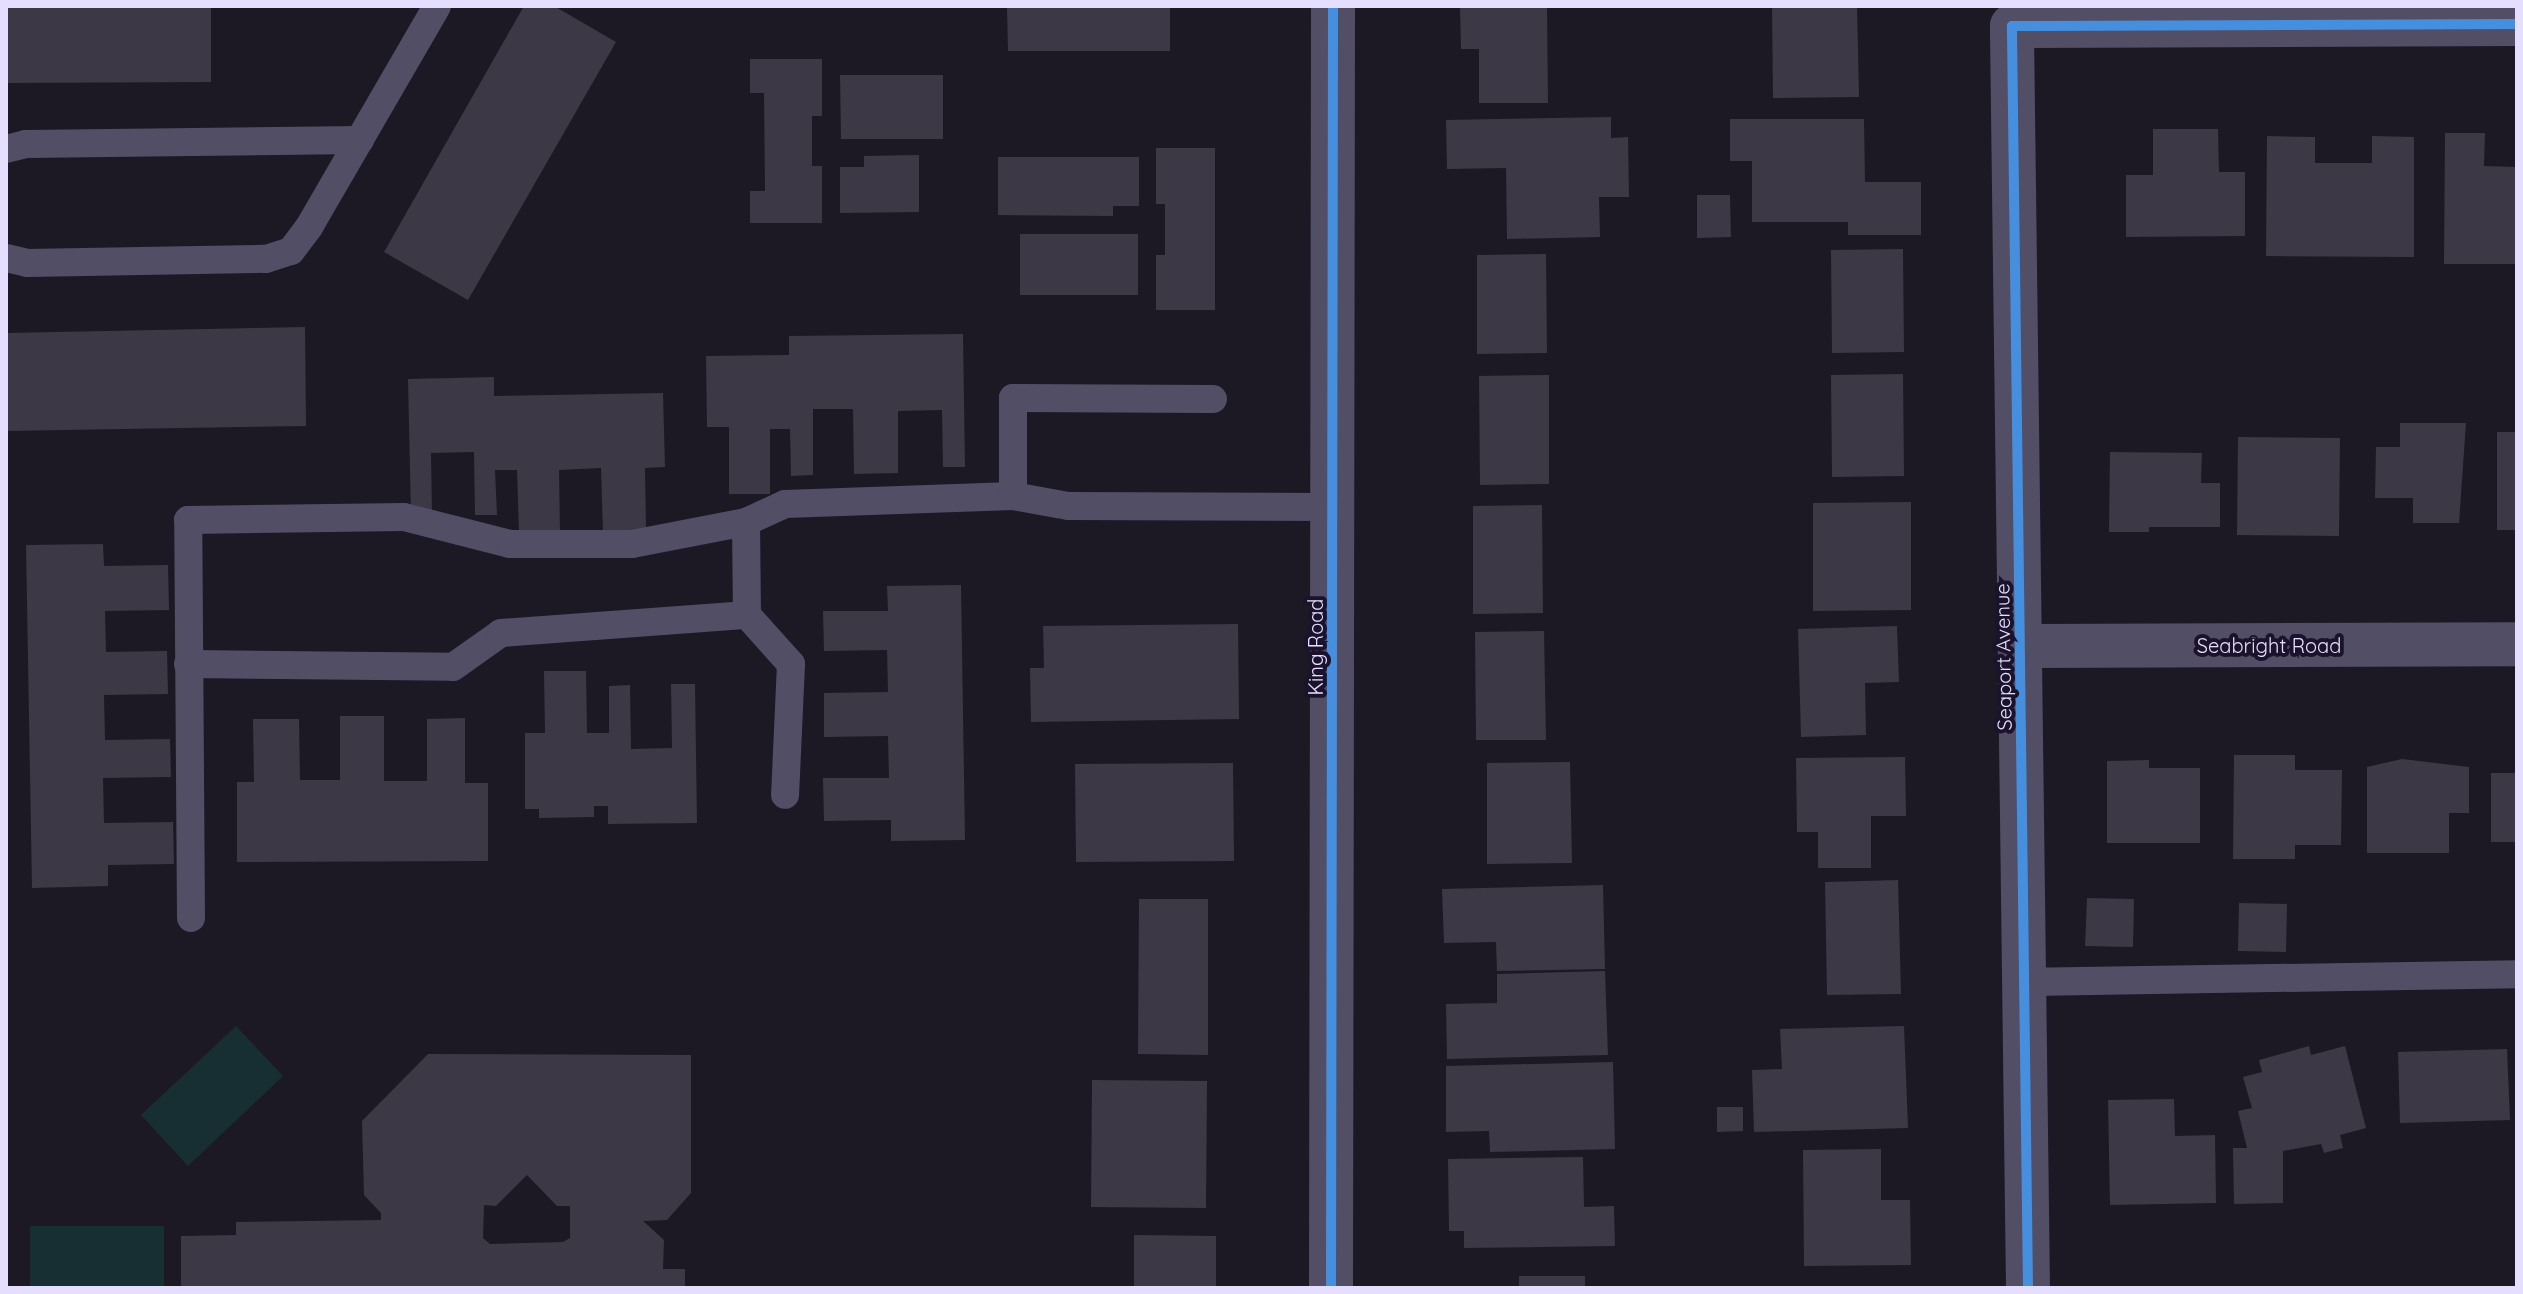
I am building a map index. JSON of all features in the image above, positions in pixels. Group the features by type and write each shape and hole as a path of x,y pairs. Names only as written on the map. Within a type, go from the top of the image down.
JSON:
{"street":[{"name":"King Road","path":"1331,1288 1333,6"},
{"name":"Seaport Avenue","path":"2028,1288 2012,26 2517,24"},
{"name":"Seabright Road","path":"2021,646 2517,644"}],"lane":[{"path":"6,258 27,263 266,259 291,251 309,227 437,6"},
{"path":"6,149 26,144 360,140"},
{"path":"1013,496 1013,398 1213,399"},
{"path":"191,918 188,520 404,517 510,544 632,544 746,522 785,504 1013,496 1068,506 1334,507"},
{"path":"746,522 747,615 791,664 785,795"},
{"path":"188,664 453,667 501,633 747,615"},
{"path":"2024,982 2517,974"}],"green space":[{"path":"236,1026 283,1076 188,1166 141,1115"},
{"path":"30,1226 164,1226 164,1288 30,1288"}],"building":[{"path":"6,6 211,6 211,82 6,83"},
{"path":"524,6 554,6 616,42 468,300 384,252"},
{"path":"1007,6 1170,6 1170,51 1008,51"},
{"path":"1460,6 1547,6 1548,103 1479,103 1479,49 1461,49"},
{"path":"1772,6 1857,6 1859,97 1773,98"},
{"path":"750,59 822,59 822,116 812,116 812,166 822,166 822,223 750,223 750,191 765,191 764,93 750,93"},
{"path":"840,75 943,75 943,139 841,139"},
{"path":"1611,117 1611,138 1628,137 1629,197 1599,197 1600,237 1507,239 1506,168 1447,169 1446,120"},
{"path":"1730,119 1864,119 1865,182 1921,182 1921,235 1848,235 1848,222 1752,222 1752,161 1730,161"},
{"path":"2153,129 2218,129 2219,172 2245,172 2245,236 2126,237 2126,175 2153,175"},
{"path":"2445,133 2485,133 2484,166 2517,167 2517,264 2444,264"},
{"path":"2267,136 2315,137 2315,163 2372,163 2372,136 2414,137 2414,257 2266,256"},
{"path":"1156,148 1215,148 1215,310 1156,310 1156,255 1165,255 1165,204 1156,204"},
{"path":"919,155 919,212 840,213 840,167 864,167 864,156"},
{"path":"998,157 1139,157 1139,206 1113,206 1113,216 998,215"},
{"path":"1697,195 1730,195 1731,237 1697,238"},
{"path":"1020,234 1138,234 1138,295 1020,295"},
{"path":"1903,249 1904,352 1832,353 1831,250"},
{"path":"1546,254 1547,353 1477,354 1477,255"},
{"path":"305,327 306,426 6,431 6,333"},
{"path":"963,334 965,467 943,467 942,410 898,411 898,473 854,474 853,409 813,409 813,475 791,476 790,429 770,429 770,494 729,494 729,427 707,427 706,356 789,355 789,336"},
{"path":"1903,374 1904,476 1832,477 1831,375"},
{"path":"1549,375 1549,484 1480,485 1479,376"},
{"path":"494,377 494,396 663,393 665,467 645,468 646,531 603,532 601,468 559,470 560,532 519,533 517,470 495,470 497,515 475,515 474,452 431,453 432,515 411,515 408,379"},
{"path":"2400,423 2466,423 2459,523 2413,523 2413,498 2375,498 2376,447 2400,447"},
{"path":"2497,432 2517,432 2517,530 2497,530"},
{"path":"2238,437 2340,438 2339,536 2237,535"},
{"path":"2110,452 2202,453 2201,483 2220,483 2220,527 2149,527 2149,532 2109,532"},
{"path":"1911,502 1911,610 1813,611 1813,503"},
{"path":"1542,505 1543,613 1473,614 1473,506"},
{"path":"103,544 104,566 168,565 169,610 105,611 106,652 167,651 168,694 104,695 105,740 170,739 171,777 103,778 104,823 173,822 174,864 108,865 108,886 32,888 26,545"},
{"path":"961,585 965,840 891,841 891,820 824,821 823,778 889,778 888,736 824,737 824,693 888,692 887,650 824,651 823,611 888,611 887,586"},
{"path":"1238,624 1239,719 1031,722 1030,668 1044,668 1043,626"},
{"path":"1897,626 1899,682 1865,683 1866,735 1801,737 1798,629"},
{"path":"1544,631 1546,740 1476,740 1475,632"},
{"path":"544,671 586,671 587,733 609,733 609,686 630,685 631,749 672,748 671,684 695,684 697,823 608,824 608,806 594,806 594,817 539,818 539,809 525,809 525,733 545,733"},
{"path":"340,716 384,716 384,781 427,781 427,719 465,718 465,783 488,783 488,861 237,862 237,782 254,782 253,719 299,719 300,780 340,780"},
{"path":"2234,755 2295,755 2295,770 2342,770 2341,845 2295,845 2295,859 2233,859"},
{"path":"1905,757 1906,816 1871,816 1871,868 1818,868 1818,832 1797,832 1796,758"},
{"path":"2402,759 2469,767 2469,813 2449,813 2449,853 2367,853 2367,767"},
{"path":"2149,760 2149,768 2200,768 2200,843 2107,843 2107,761"},
{"path":"1570,762 1572,863 1487,864 1487,763"},
{"path":"1233,763 1234,861 1076,862 1075,764"},
{"path":"2491,773 2517,773 2517,842 2491,842"},
{"path":"1898,880 1901,994 1827,995 1825,882"},
{"path":"1603,885 1605,969 1497,971 1496,942 1444,943 1442,889"},
{"path":"2087,898 2134,899 2133,947 2085,946"},
{"path":"1139,899 1208,899 1208,1055 1138,1054"},
{"path":"2239,903 2287,904 2286,952 2238,951"},
{"path":"1605,971 1608,1055 1447,1059 1446,1004 1497,1003 1497,974"},
{"path":"1904,1026 1908,1128 1754,1132 1752,1070 1782,1069 1780,1029"},
{"path":"2309,1046 2311,1055 2345,1046 2366,1128 2340,1135 2343,1148 2324,1153 2321,1144 2283,1151 2283,1203 2234,1204 2233,1148 2247,1148 2238,1111 2252,1108 2243,1077 2262,1072 2259,1060"},
{"path":"2507,1049 2510,1120 2400,1123 2398,1052"},
{"path":"428,1054 691,1055 691,1193 667,1220 643,1221 664,1240 663,1269 685,1269 685,1288 181,1288 181,1236 236,1235 236,1222 381,1220 381,1213 364,1195 362,1121","holes":["527,1175 557,1206 570,1206 570,1238 563,1242 490,1244 483,1238 484,1205 496,1206"]},
{"path":"1613,1062 1615,1149 1490,1152 1489,1131 1446,1132 1446,1066"},
{"path":"1092,1080 1207,1081 1206,1208 1091,1207"},
{"path":"2174,1099 2175,1136 2215,1135 2216,1203 2110,1205 2108,1100"},
{"path":"1717,1107 1743,1107 1743,1131 1717,1132"},
{"path":"1881,1149 1881,1200 1910,1200 1911,1265 1804,1266 1803,1150"},
{"path":"1583,1157 1584,1207 1614,1206 1615,1246 1464,1248 1464,1231 1449,1231 1448,1159"},
{"path":"1134,1235 1216,1236 1216,1288 1134,1288"},
{"path":"1519,1276 1585,1276 1585,1288 1519,1288"}],"cycle path":[{"path":"1331,1288 1333,6"},
{"path":"2028,1288 2012,26 2517,24"}]}
